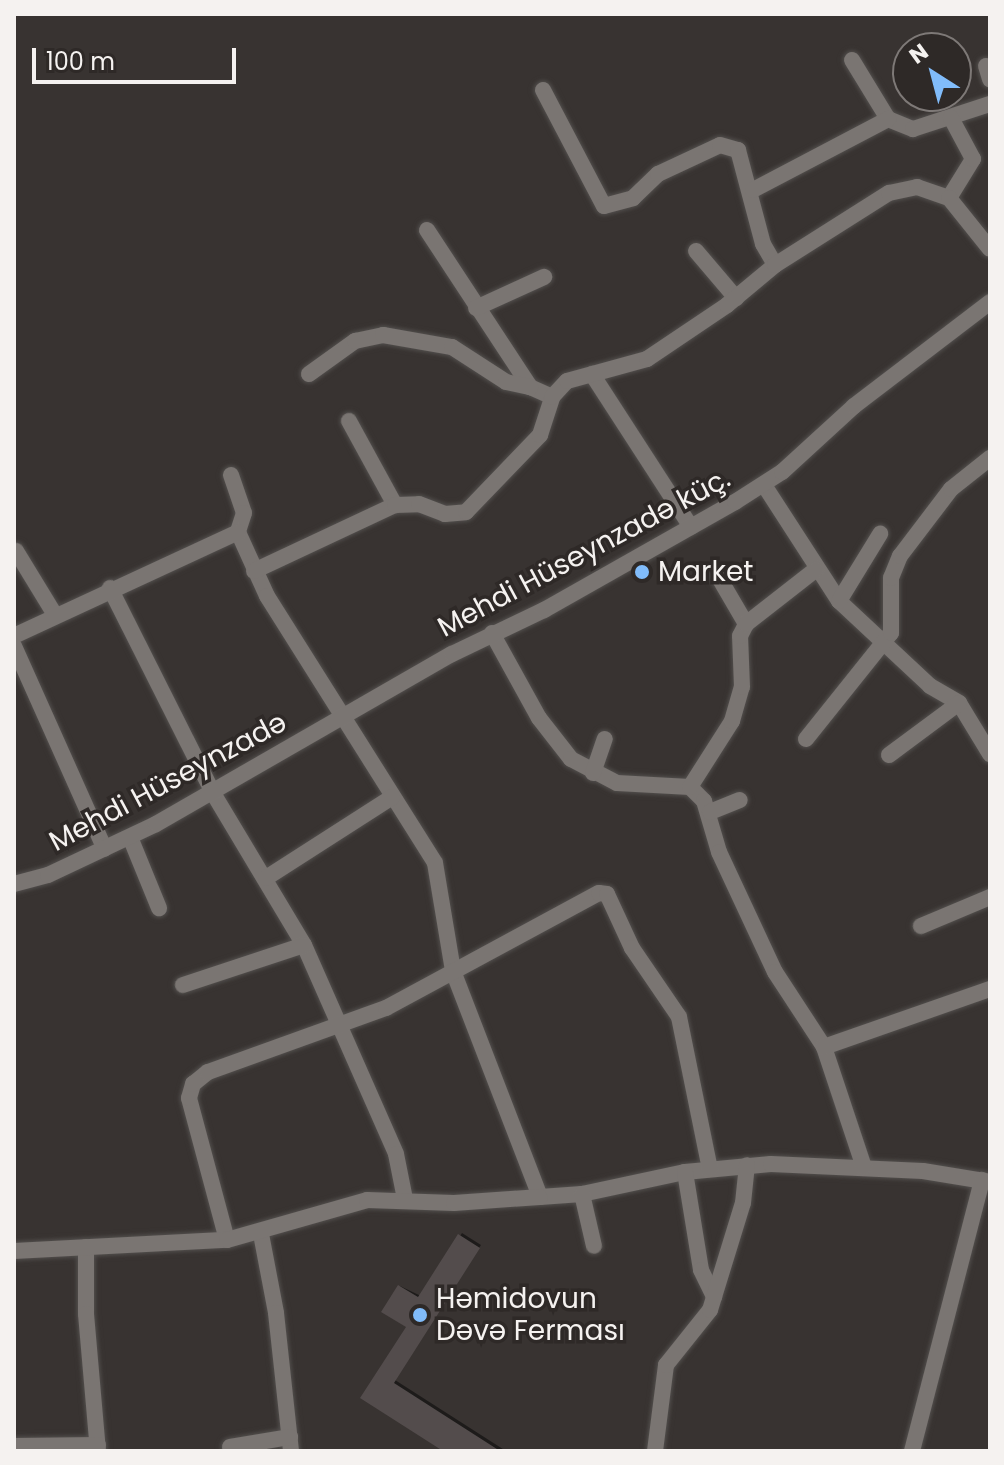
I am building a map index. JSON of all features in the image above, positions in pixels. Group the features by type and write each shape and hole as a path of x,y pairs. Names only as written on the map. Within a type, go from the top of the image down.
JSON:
{"street":[{"path":"852,60 888,119 913,129 990,104"},
{"path":"543,90 604,206 633,198 658,174 720,145 738,150 753,190 763,244 775,265"},
{"path":"949,198 973,159 951,118"},
{"path":"753,190 888,119"},
{"path":"254,571 395,505 419,504 445,514 466,512 540,435 552,397 567,381 647,359 736,298 775,265 902,188 949,198 990,249"},
{"path":"427,230 530,387"},
{"path":"696,251 736,298"},
{"path":"476,308 544,277"},
{"name":"Mehdi Hüseynzadə küç.","path":"343,718 764,485 854,406 990,302"},
{"path":"309,374 355,341 383,335 452,347 506,382 530,387 552,397"},
{"path":"592,374 691,527"},
{"path":"349,421 395,505"},
{"path":"806,739 891,633 891,578 900,556 951,489 990,458"},
{"path":"231,475 244,513 238,532 254,571 438,873 453,971 540,1197"},
{"path":"764,485 815,570 839,601 930,686 959,703 990,754"},
{"path":"14,636 110,588 238,532"},
{"path":"839,601 880,534"},
{"path":"16,551 55,615"},
{"path":"690,787 732,721 742,687 740,636 746,624 815,570"},
{"path":"718,576 746,624"},
{"path":"110,588 213,793 304,945 396,1154 405,1199"},
{"path":"492,633 559,747 593,773 630,786 676,782 690,787 710,812 719,852 763,946 788,995 824,1047 864,1167"},
{"path":"14,646 105,849"},
{"path":"889,755 959,703"},
{"name":"Mehdi Hüseynzadə","path":"14,884 130,837 343,718"},
{"path":"593,773 605,739"},
{"path":"266,878 392,797"},
{"path":"710,812 740,800"},
{"path":"130,837 159,908"},
{"path":"227,1240 189,1098 193,1084 208,1072 386,1008 599,893 607,894 632,948 679,1017 710,1169"},
{"path":"921,926 990,897"},
{"path":"183,985 304,945"},
{"path":"824,1047 990,989"},
{"path":"655,1451 666,1365 700,1328 714,1297 743,1203 747,1165"},
{"path":"14,1251 227,1240 261,1234 367,1200 454,1203 582,1194 685,1172 747,1165 864,1167 986,1181 912,1451"},
{"path":"685,1172 701,1270 714,1297"},
{"path":"582,1194 594,1246"},
{"path":"230,1447 290,1444 276,1313 261,1234"},
{"path":"14,1446 98,1448 86,1314 86,1247"}],"building":[{"path":"458,1234 480,1248 394,1383 500,1451 443,1451 360,1398 406,1327 381,1312 398,1285 418,1297"}],"place":[{"name":"Market","path":"642,572"},
{"name":"Həmidovun Dəvə Ferması","path":"420,1315"}]}
